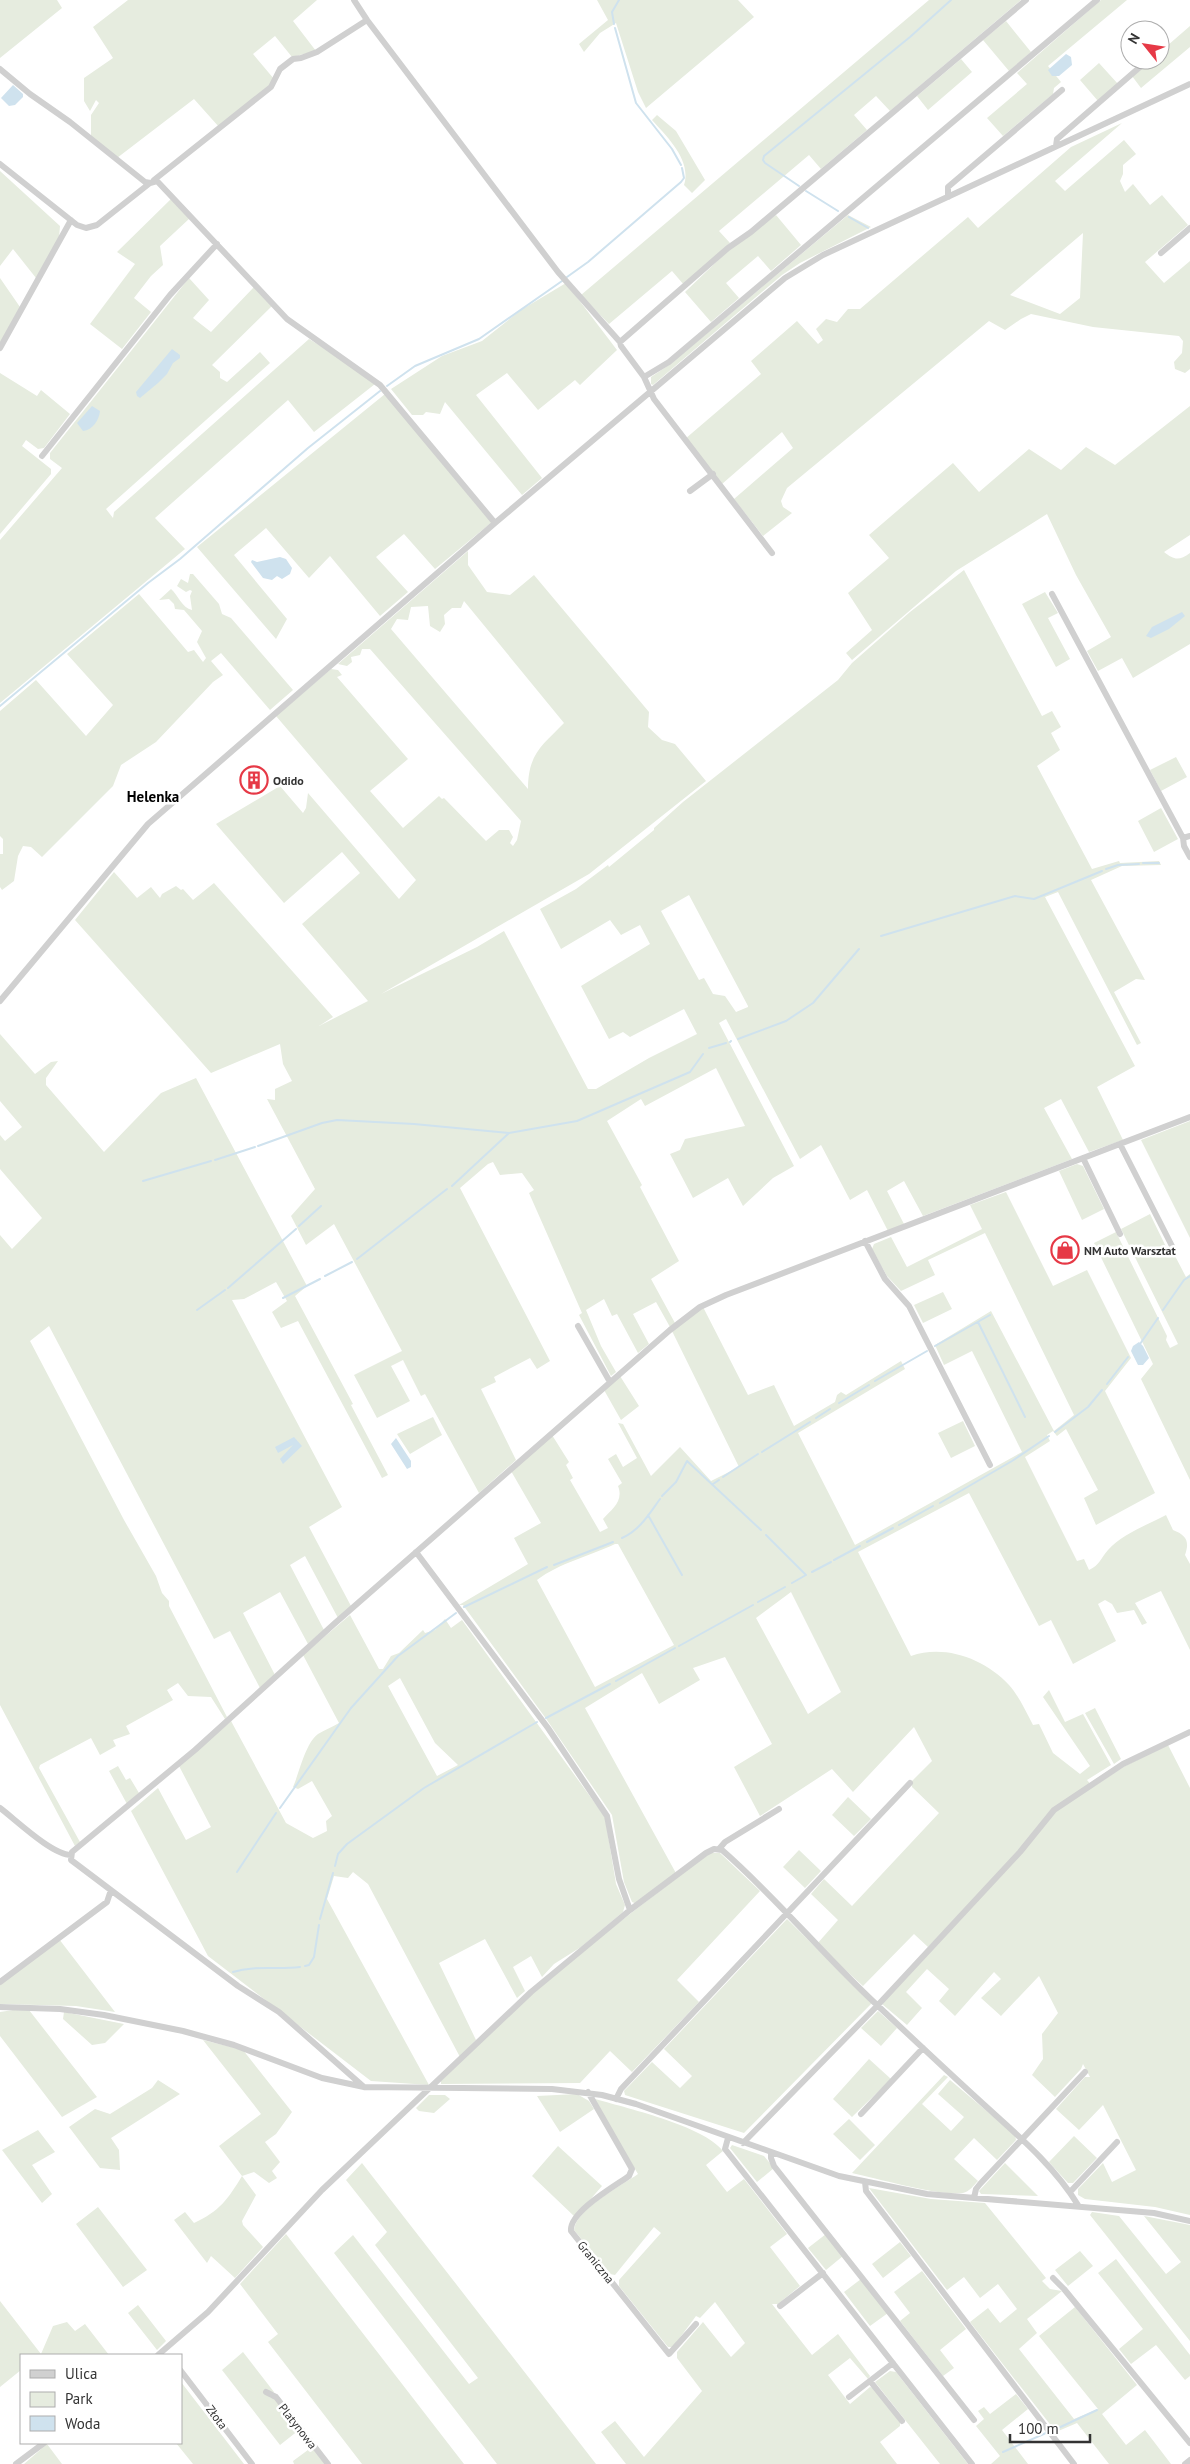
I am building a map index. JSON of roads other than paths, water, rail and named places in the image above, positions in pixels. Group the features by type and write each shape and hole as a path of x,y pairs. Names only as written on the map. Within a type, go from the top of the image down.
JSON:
{"street":[{"path":"354,0 367,20 558,272 620,342 644,377 651,393 772,553"},
{"path":"620,342 728,248 780,208 1026,0"},
{"path":"644,377 669,362 1096,0"},
{"path":"0,164 70,220 82,227 91,228 272,87 280,69 293,59 317,52 367,20"},
{"path":"0,69 145,182 152,182 218,244 288,319 380,385 495,522"},
{"path":"1056,146 1057,139 1136,70"},
{"path":"0,1001 148,824 495,522 796,270 823,255 1190,84"},
{"path":"948,197 948,187 1062,90"},
{"path":"0,348 70,220"},
{"path":"1161,253 1190,228"},
{"path":"42,456 170,295 218,244"},
{"path":"690,491 712,474"},
{"path":"1052,594 1187,837 1184,846 1190,857"},
{"path":"71,1856 75,1849 195,1750 416,1552 610,1382 670,1330 700,1307 726,1294 1190,1117"},
{"path":"1120,1144 1174,1250"},
{"path":"1083,1158 1120,1234"},
{"path":"865,1241 884,1279 909,1306 990,1465"},
{"path":"578,1326 610,1382"},
{"path":"416,1552 548,1728 604,1810 610,1822 619,1879 630,1910"},
{"path":"743,2142 877,2006 1013,1860 1054,1810 1116,1769 1152,1748 1190,1732"},
{"path":"616,2099 621,2089 910,1783"},
{"path":"0,1808 52,1847 63,1854 71,1856 75,1864 238,1986 279,2012 364,2088"},
{"path":"168,2353 322,2190 430,2090 531,1992 630,1910 706,1853 719,1849 725,1842 779,1809"},
{"path":"719,1849 788,1914 810,1939 877,2006 1022,2138 1070,2192 1078,2205"},
{"path":"0,1982 107,1902 111,1890"},
{"path":"0,2007 60,2009 104,2015 183,2031 234,2045 322,2078 364,2088 430,2090 552,2089 588,2092 616,2099 839,2176 865,2182 926,2194 1078,2205 1154,2213 1190,2222"},
{"path":"861,2114 923,2048"},
{"path":"974,2198 980,2184 1085,2072"},
{"name":"Graniczna","path":"588,2092 632,2166 632,2172 590,2204 572,2222 572,2231 670,2354 696,2324"},
{"path":"728,2138 725,2149 972,2464"},
{"path":"1070,2192 1117,2142"},
{"path":"771,2153 774,2166 974,2420"},
{"path":"865,2182 866,2191 1074,2464"},
{"path":"780,2306 823,2273"},
{"path":"1052,2278 1064,2289 1190,2443"},
{"path":"849,2397 893,2363"},
{"name":"Złota","path":"182,2372 252,2464"},
{"path":"870,2381 902,2421"},
{"name":"Platynowa","path":"266,2392 276,2397 328,2464"},
{"path":"16,2464 43,2444"},
{"path":"1185,2464 1190,2460"}],"water":[{"path":"1066,54 1071,57 1072,65 1059,76 1052,76 1048,70"},
{"path":"13,85 23,94 23,97 15,105 9,106 1,98"},
{"path":"172,349 180,355 180,358 173,363 167,374 158,383 140,398 137,396 136,392"},
{"path":"92,406 100,411 98,418 93,427 83,431 77,423"},
{"path":"280,557 286,559 292,568 290,574 282,579 277,576 272,580 263,578 251,562 252,560 257,562"},
{"path":"1182,612 1185,616 1169,629 1151,638 1146,636 1152,627"},
{"path":"1139,1342 1149,1358 1143,1365 1138,1365 1131,1351 1133,1346"},
{"path":"294,1437 302,1446 283,1464 280,1459 293,1445 278,1453 275,1447"},
{"path":"396,1438 411,1461 411,1467 407,1469 391,1444"}],"waterway":[{"path":"614,24 612,12 619,0"},
{"path":"799,186 765,163 763,160 764,156 910,37 951,0"},
{"path":"615,28 636,103 672,149 681,165"},
{"path":"567,277 588,262 681,182 684,178 682,168"},
{"path":"806,191 838,211"},
{"path":"849,217 868,228"},
{"path":"387,386 415,366 479,339 562,281"},
{"path":"0,706 148,583 180,559 308,448 380,391"},
{"path":"1143,863 1159,863"},
{"path":"1106,869 1118,865 1139,864"},
{"path":"881,936 1015,896 1034,899 1102,871"},
{"path":"738,1039 786,1021 813,1003 859,949"},
{"path":"709,1048 726,1043"},
{"path":"258,1146 322,1123 337,1120 414,1124 509,1133 577,1121 690,1072 703,1054"},
{"path":"452,1186 509,1133"},
{"path":"215,1160 255,1147"},
{"path":"143,1181 211,1161"},
{"path":"357,1259 447,1189"},
{"path":"299,1226 321,1206"},
{"path":"228,1288 296,1229"},
{"path":"325,1276 352,1262"},
{"path":"1163,1310 1184,1280 1190,1276"},
{"path":"283,1298 320,1279"},
{"path":"197,1310 225,1290"},
{"path":"935,1346 990,1315"},
{"path":"1140,1344 1158,1318"},
{"path":"978,1322 1025,1417"},
{"path":"875,1381 927,1351"},
{"path":"1107,1384 1128,1357"},
{"path":"839,1403 869,1385"},
{"path":"1055,1432 1088,1407 1102,1390"},
{"path":"816,1418 830,1409"},
{"path":"762,1452 810,1422"},
{"path":"940,1503 1012,1461 1049,1436"},
{"path":"723,1477 758,1454"},
{"path":"662,1496 676,1482 687,1461 761,1530"},
{"path":"713,1484 719,1480"},
{"path":"622,1538 639,1526 660,1499"},
{"path":"899,1525 933,1506"},
{"path":"648,1515 682,1575"},
{"path":"867,1542 893,1528"},
{"path":"766,1535 806,1575 792,1583"},
{"path":"554,1565 613,1542"},
{"path":"834,1560 860,1546"},
{"path":"812,1572 831,1562"},
{"path":"464,1607 547,1567"},
{"path":"758,1602 785,1587"},
{"path":"679,1646 753,1605"},
{"path":"280,1808 351,1708 398,1656 456,1613"},
{"path":"616,1681 675,1648"},
{"path":"546,1718 610,1684"},
{"path":"335,1866 338,1854 347,1844 424,1788 537,1722"},
{"path":"237,1872 276,1813"},
{"path":"320,1919 333,1873"},
{"path":"305,1966 309,1965 314,1957 319,1925"},
{"path":"233,1972 258,1968 300,1967"},
{"path":"1054,2430 1097,2410"},
{"path":"1003,2452 1046,2433"}],"place":[{"name":"Odido","path":"254,780"},
{"name":"NM Auto Warsztat","path":"1065,1250"}],"district":[{"name":"Helenka","path":"153,796"}]}
